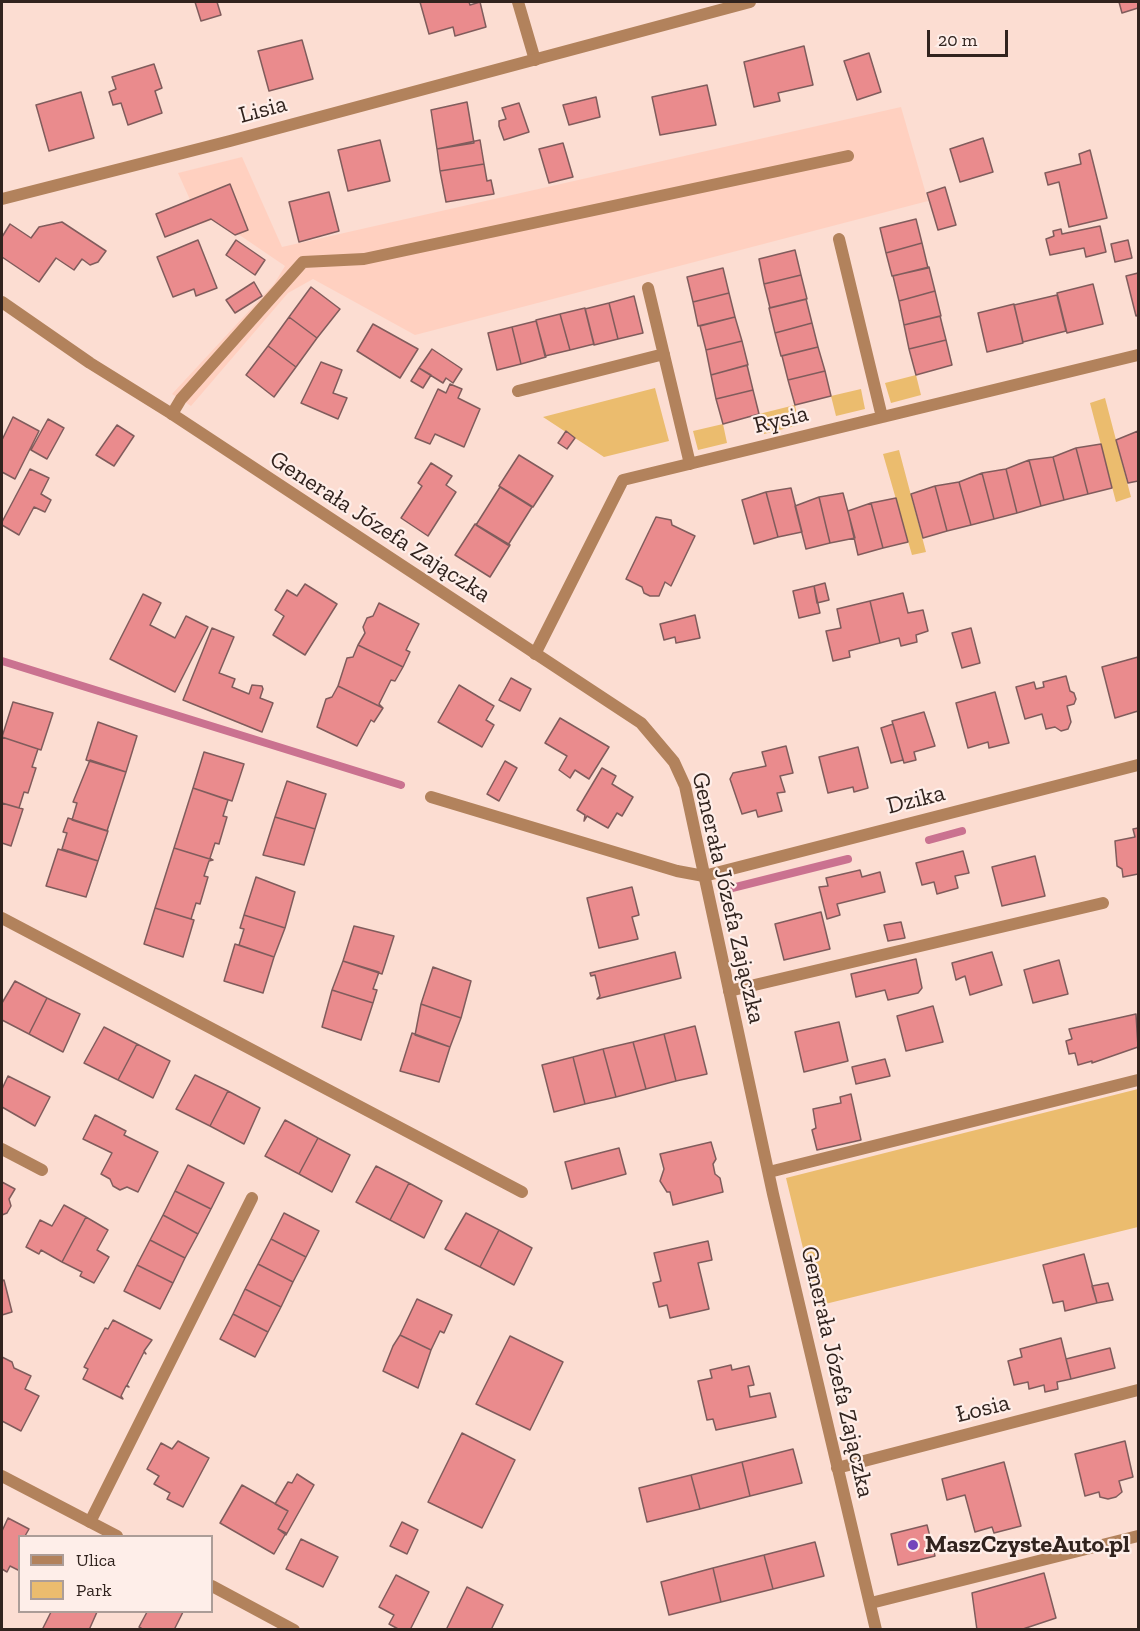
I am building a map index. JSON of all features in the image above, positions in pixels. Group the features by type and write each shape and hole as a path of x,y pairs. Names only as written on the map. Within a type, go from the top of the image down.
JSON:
{"street":[{"path":"518,2 535,60"},
{"name":"Lisia","path":"2,198 750,2"},
{"path":"171,414 303,262 364,259 848,156"},
{"path":"839,239 882,417"},
{"path":"648,288 690,464"},
{"name":"Generała Józefa Zajączka","path":"2,302 90,363 641,723 674,762 685,786 769,1172 876,1629"},
{"path":"518,391 664,354"},
{"name":"Rysia","path":"535,654 623,480 1138,355"},
{"name":"Dzika","path":"704,876 1138,765"},
{"path":"431,798 676,871 704,876"},
{"path":"729,991 1103,903"},
{"path":"2,918 522,1192"},
{"path":"769,1172 1138,1080"},
{"path":"2,1149 42,1170"},
{"path":"90,1522 252,1198"},
{"name":"Łosia","path":"837,1468 1138,1390"},
{"path":"2,1476 115,1535"},
{"path":"871,1603 1138,1536"},
{"path":"213,1587 294,1629"}],"shaded area":[{"path":"901,107 928,201 415,335 313,279 288,293 191,406 172,394 274,284 285,266 216,219 201,224 178,173 242,157 282,247"}],"green space":[{"path":"916,375 921,395 891,403 885,383"},
{"path":"655,388 669,441 604,457 543,417"},
{"path":"861,389 865,409 836,416 831,396"},
{"path":"1105,398 1131,497 1116,502 1090,403"},
{"path":"795,405 799,425 764,434 759,414"},
{"path":"723,424 727,443 698,450 693,431"},
{"path":"899,450 926,552 912,555 883,454"},
{"path":"1138,1089 1138,1227 817,1306 786,1178"}],"building":[{"path":"195,2 217,2 221,15 201,21"},
{"path":"420,2 469,2 470,5 480,2 486,27 455,36 453,27 429,34"},
{"path":"1119,2 1138,2 1138,8 1122,13"},
{"path":"302,40 313,79 269,91 258,51"},
{"path":"804,46 813,85 778,93 780,101 754,107 744,62"},
{"path":"869,53 881,92 857,100 844,61"},
{"path":"154,64 162,88 155,91 162,113 128,125 121,103 113,105 109,92 116,89 112,77"},
{"path":"707,85 716,125 660,135 652,97"},
{"path":"81,92 94,138 49,151 36,105"},
{"path":"596,97 600,117 569,125 563,105"},
{"path":"467,102 474,143 437,149 431,110"},
{"path":"519,103 529,132 504,140 499,126 499,121 506,119 502,108"},
{"path":"983,138 993,172 960,182 950,149"},
{"path":"380,140 390,181 348,191 338,150"},
{"path":"480,140 484,164 440,171 437,149"},
{"path":"563,143 573,177 549,183 539,149"},
{"path":"1090,150 1107,218 1069,227 1059,182 1048,185 1045,173 1081,164 1079,154"},
{"path":"484,164 487,181 491,180 494,194 446,202 440,171"},
{"path":"230,184 248,230 235,235 211,219 165,237 156,214"},
{"path":"945,187 956,225 938,230 927,193"},
{"path":"329,192 339,231 299,242 289,202"},
{"path":"916,219 922,243 886,253 880,228"},
{"path":"62,222 106,251 98,262 90,265 82,259 74,270 56,258 39,282 2,257 2,237 10,224 31,238 39,227"},
{"path":"1100,226 1106,252 1086,257 1084,248 1050,255 1046,239 1054,236 1053,231 1061,229 1062,234"},
{"path":"198,240 217,288 196,296 194,289 173,297 157,257"},
{"path":"236,240 265,260 255,275 226,255"},
{"path":"1128,240 1132,258 1115,262 1111,244"},
{"path":"922,243 928,268 892,276 886,253"},
{"path":"795,250 801,275 764,284 759,259"},
{"path":"929,267 935,291 899,301 893,276"},
{"path":"723,268 729,293 693,302 687,277"},
{"path":"1138,273 1138,315 1136,316 1126,276"},
{"path":"801,275 807,299 770,308 764,284"},
{"path":"254,282 262,296 235,313 226,300"},
{"path":"1093,284 1103,324 1067,333 1057,293"},
{"path":"311,287 340,309 317,338 289,317"},
{"path":"935,291 941,316 904,325 899,301"},
{"path":"729,293 735,317 698,326 693,302"},
{"path":"1057,295 1066,331 1023,342 1014,305"},
{"path":"634,296 643,333 618,339 609,303"},
{"path":"806,299 812,323 775,333 769,308"},
{"path":"609,303 618,339 594,345 585,309"},
{"path":"1014,304 1023,343 987,352 978,313"},
{"path":"585,308 594,344 570,350 560,314"},
{"path":"560,314 570,350 545,356 536,320"},
{"path":"940,316 946,340 909,349 904,325"},
{"path":"289,317 317,338 296,367 268,346"},
{"path":"735,317 742,341 706,350 700,326"},
{"path":"536,321 546,357 521,364 512,327"},
{"path":"812,323 818,347 781,356 775,333"},
{"path":"373,324 418,349 400,378 357,351"},
{"path":"512,327 521,364 497,370 488,333"},
{"path":"946,340 952,365 916,375 909,349"},
{"path":"742,341 748,365 711,375 706,350"},
{"path":"268,346 296,367 274,397 246,375"},
{"path":"818,347 825,371 788,380 782,356"},
{"path":"432,349 462,369 453,383 446,378 443,383 419,368"},
{"path":"321,362 342,370 333,393 347,398 338,419 301,403"},
{"path":"747,365 753,390 716,399 711,375"},
{"path":"419,368 431,375 423,388 411,381"},
{"path":"825,371 831,396 795,405 788,380"},
{"path":"450,384 462,389 458,398 480,409 464,447 435,434 430,444 415,438 438,389 446,393"},
{"path":"753,390 759,414 723,424 716,399"},
{"path":"13,417 39,431 15,479 2,472 2,440"},
{"path":"48,419 64,428 47,459 31,450"},
{"path":"117,425 134,436 114,466 96,455"},
{"path":"566,431 575,438 567,449 558,443"},
{"path":"1138,431 1138,481 1128,483 1116,440"},
{"path":"1101,444 1112,488 1088,494 1076,448"},
{"path":"1076,448 1088,494 1064,500 1053,457"},
{"path":"519,455 553,476 533,507 499,486"},
{"path":"1053,457 1064,500 1041,506 1029,460"},
{"path":"1029,460 1041,506 1017,513 1006,469"},
{"path":"431,463 452,476 446,485 456,492 428,536 401,518 422,486 418,483"},
{"path":"30,469 49,478 41,494 51,500 45,512 34,507 19,535 2,525 2,522"},
{"path":"1006,469 1017,513 994,519 982,473"},
{"path":"982,473 994,519 971,525 959,482"},
{"path":"959,482 971,525 947,531 935,486"},
{"path":"935,486 947,531 923,538 911,494"},
{"path":"500,487 532,507 508,545 476,525"},
{"path":"791,488 802,532 778,537 766,492"},
{"path":"766,492 778,537 754,544 742,500"},
{"path":"843,493 855,538 830,543 819,497"},
{"path":"819,497 830,543 806,549 795,506"},
{"path":"896,498 908,542 883,548 871,503"},
{"path":"871,503 883,548 858,555 848,511"},
{"path":"656,517 671,520 672,525 695,536 671,586 665,582 659,596 650,596 644,593 642,587 626,579"},
{"path":"475,524 510,545 490,577 455,555"},
{"path":"825,583 829,600 817,603 814,586"},
{"path":"305,584 337,604 305,655 273,635 284,616 275,610 287,590 297,596"},
{"path":"814,586 820,613 799,618 793,591"},
{"path":"903,593 908,613 923,610 928,631 916,635 917,642 901,646 899,638 880,643 870,601"},
{"path":"143,594 161,603 150,625 175,638 186,616 208,627 175,692 110,659"},
{"path":"870,601 880,643 849,651 850,657 833,661 826,631 841,628 837,609"},
{"path":"379,603 419,624 406,650 410,652 403,667 358,645 365,633 363,627 367,618 373,616"},
{"path":"695,615 700,638 676,643 675,637 664,640 660,624"},
{"path":"212,628 234,637 219,673 235,679 232,687 249,694 252,685 262,686 260,698 273,703 262,732 183,700"},
{"path":"971,628 980,663 962,668 952,633"},
{"path":"358,645 403,667 395,681 391,680 379,704 383,708 338,686 347,658 353,657"},
{"path":"1138,657 1138,711 1115,718 1102,667"},
{"path":"1066,676 1070,691 1074,693 1076,699 1074,704 1067,706 1071,722 1068,729 1061,731 1055,727 1046,729 1042,714 1025,719 1016,687 1034,682 1036,689 1044,687 1043,682"},
{"path":"511,678 531,689 520,711 499,700"},
{"path":"459,685 494,706 486,720 494,725 482,747 438,722"},
{"path":"338,686 383,708 374,722 371,720 357,746 317,727 326,699 332,697"},
{"path":"995,692 1009,743 989,748 988,742 968,748 956,703"},
{"path":"13,702 53,713 41,750 2,737"},
{"path":"924,712 935,746 914,752 916,760 904,763 892,721"},
{"path":"560,718 609,747 589,779 575,770 570,778 559,770 567,756 545,743"},
{"path":"98,722 137,736 126,772 86,760"},
{"path":"893,724 903,760 891,763 881,728"},
{"path":"2,737 38,749 32,767 36,768 28,793 24,792 19,808 2,803"},
{"path":"786,746 793,773 780,776 785,792 777,793 782,811 758,817 756,810 742,814 730,779 733,773 766,766 762,752"},
{"path":"858,747 868,788 854,792 853,787 828,793 819,757"},
{"path":"204,752 244,764 232,801 193,788"},
{"path":"90,760 126,772 107,831 72,820 77,803 73,802"},
{"path":"505,761 517,768 499,801 487,794"},
{"path":"602,768 616,776 612,784 633,797 622,816 617,813 608,828 587,816 584,821 585,815 577,810"},
{"path":"287,781 326,794 315,829 275,817"},
{"path":"193,788 228,800 223,816 227,817 219,844 215,843 210,858 213,860 174,848"},
{"path":"2,803 23,809 11,846 2,843"},
{"path":"275,817 315,829 304,865 263,855"},
{"path":"68,818 108,831 98,861 62,849 67,833 63,832"},
{"path":"1138,828 1138,874 1123,877 1122,869 1117,866 1115,841 1135,837 1133,829"},
{"path":"174,848 213,860 209,861 204,876 208,877 200,904 196,903 191,919 155,908"},
{"path":"58,849 98,861 86,897 46,886"},
{"path":"963,851 969,873 955,876 958,888 937,894 934,882 922,885 916,863"},
{"path":"1035,856 1045,896 1002,906 992,867"},
{"path":"860,870 862,877 880,872 885,892 837,904 840,915 827,919 819,887 828,886 826,878"},
{"path":"256,877 295,892 285,928 244,915"},
{"path":"632,887 639,915 632,917 638,939 599,948 587,898"},
{"path":"155,908 194,920 183,957 144,944"},
{"path":"821,912 830,949 784,960 775,924"},
{"path":"244,915 285,928 274,957 239,945 244,929 240,928"},
{"path":"901,922 905,938 888,941 884,925"},
{"path":"354,926 394,936 382,974 343,961"},
{"path":"235,944 274,957 263,993 224,981"},
{"path":"675,952 681,978 597,999 600,996 595,975 591,976 590,973"},
{"path":"992,952 1002,985 970,995 965,976 956,980 952,963"},
{"path":"916,959 922,988 918,993 888,1000 885,990 856,997 851,974"},
{"path":"1059,960 1068,994 1033,1003 1024,970"},
{"path":"343,961 379,972 373,989 377,990 373,1003 332,990"},
{"path":"433,967 471,981 461,1018 421,1004"},
{"path":"15,981 47,998 29,1034 2,1020 2,1003"},
{"path":"332,990 373,1003 361,1040 322,1027"},
{"path":"47,998 80,1014 63,1052 29,1034"},
{"path":"421,1004 461,1018 450,1047 415,1035"},
{"path":"933,1006 943,1042 906,1051 897,1016"},
{"path":"1136,1014 1138,1047 1092,1063 1092,1061 1078,1065 1075,1053 1069,1054 1066,1041 1072,1039 1069,1029"},
{"path":"839,1022 848,1061 804,1072 795,1032"},
{"path":"695,1026 707,1074 676,1081 664,1034"},
{"path":"104,1027 137,1044 118,1080 84,1063"},
{"path":"412,1033 450,1047 439,1082 400,1071"},
{"path":"664,1034 676,1081 646,1089 633,1042"},
{"path":"633,1042 646,1089 616,1097 603,1049"},
{"path":"137,1044 170,1061 153,1098 118,1080"},
{"path":"603,1049 616,1097 585,1104 573,1057"},
{"path":"573,1057 585,1104 554,1112 542,1065"},
{"path":"885,1059 890,1076 856,1084 852,1067"},
{"path":"195,1075 228,1091 210,1126 176,1109"},
{"path":"8,1076 50,1097 35,1126 2,1107 2,1089"},
{"path":"228,1091 260,1108 244,1144 210,1126"},
{"path":"851,1094 861,1140 817,1150 812,1130 816,1128 813,1109 841,1103 840,1097"},
{"path":"95,1115 126,1131 124,1135 158,1152 138,1192 127,1187 120,1190 113,1186 110,1179 101,1174 112,1153 83,1139"},
{"path":"285,1120 318,1138 299,1174 265,1156"},
{"path":"318,1138 350,1155 332,1192 299,1174"},
{"path":"711,1142 716,1159 713,1164 715,1174 720,1178 723,1192 673,1205 670,1192 667,1192 660,1181 664,1169 660,1154"},
{"path":"619,1148 626,1174 572,1189 565,1162"},
{"path":"188,1165 224,1183 211,1209 175,1191"},
{"path":"376,1166 409,1183 390,1220 356,1202"},
{"path":"2,1182 15,1189 9,1199 11,1206 7,1213 2,1215"},
{"path":"409,1183 442,1201 424,1238 390,1220"},
{"path":"175,1191 211,1209 198,1234 163,1215"},
{"path":"64,1205 86,1217 62,1262 41,1250 39,1254 26,1247 40,1220 52,1226"},
{"path":"284,1213 319,1231 306,1257 271,1239"},
{"path":"466,1213 499,1230 480,1267 445,1249"},
{"path":"163,1215 198,1234 185,1258 150,1240"},
{"path":"86,1217 108,1230 97,1250 109,1257 94,1283 80,1276 82,1272 62,1262"},
{"path":"499,1230 532,1248 514,1285 480,1267"},
{"path":"271,1239 306,1257 293,1282 258,1264"},
{"path":"150,1240 185,1258 173,1283 137,1265"},
{"path":"708,1241 712,1260 698,1263 709,1309 670,1318 667,1305 659,1307 653,1283 661,1281 654,1253"},
{"path":"1084,1254 1097,1303 1065,1311 1063,1301 1053,1303 1043,1265"},
{"path":"258,1264 293,1282 281,1307 245,1289"},
{"path":"137,1265 173,1283 160,1309 124,1291"},
{"path":"4,1280 12,1312 2,1315 2,1281"},
{"path":"1108,1283 1113,1300 1097,1303 1092,1286"},
{"path":"245,1289 281,1307 268,1332 233,1314"},
{"path":"417,1299 452,1315 444,1333 440,1331 431,1350 400,1335"},
{"path":"233,1314 268,1332 255,1357 220,1339"},
{"path":"113,1320 152,1340 127,1385 129,1387 126,1386 121,1396 123,1399 83,1379 88,1369 84,1367 105,1328 108,1329"},
{"path":"400,1335 431,1350 418,1388 383,1371"},
{"path":"510,1336 563,1362 530,1430 476,1404"},
{"path":"1061,1338 1071,1379 1057,1382 1058,1389 1045,1392 1044,1385 1029,1389 1028,1382 1014,1385 1008,1361 1022,1357 1020,1349"},
{"path":"1110,1348 1115,1368 1071,1379 1066,1359"},
{"path":"2,1357 12,1362 14,1368 31,1376 25,1389 39,1396 21,1431 2,1421"},
{"path":"731,1365 732,1370 749,1366 754,1385 748,1386 750,1397 770,1393 776,1417 716,1430 713,1419 707,1420 698,1381 712,1378 710,1370"},
{"path":"462,1433 515,1460 482,1528 428,1502"},
{"path":"178,1441 209,1458 183,1507 167,1499 170,1493 154,1484 159,1476 147,1469 161,1443 172,1449"},
{"path":"1125,1441 1133,1477 1119,1481 1122,1492 1116,1497 1108,1499 1100,1497 1099,1492 1085,1496 1075,1454"},
{"path":"793,1449 802,1483 750,1496 742,1462"},
{"path":"742,1462 750,1496 700,1509 691,1475"},
{"path":"1004,1462 1021,1526 994,1533 992,1527 975,1532 965,1495 947,1500 942,1479"},
{"path":"297,1474 314,1485 286,1535 278,1529 288,1511 275,1504 288,1482 292,1483"},
{"path":"691,1475 700,1509 647,1522 639,1488"},
{"path":"242,1485 288,1511 278,1529 286,1533 274,1554 220,1523"},
{"path":"8,1518 29,1529 26,1535 18,1535 18,1570 10,1566 7,1572 2,1569 2,1531"},
{"path":"402,1522 418,1530 407,1554 390,1546"},
{"name":"MaszCzysteAuto.pl","path":"927,1525 935,1556 898,1565 891,1534"},
{"path":"301,1539 338,1557 323,1587 286,1569"},
{"path":"815,1542 824,1576 773,1589 764,1555"},
{"path":"764,1555 773,1589 721,1602 713,1568"},
{"path":"713,1568 721,1602 669,1615 661,1582"},
{"path":"1044,1573 1056,1618 1020,1630 977,1630 972,1593"},
{"path":"396,1575 429,1592 410,1630 400,1630 389,1624 394,1615 379,1607"},
{"path":"467,1587 503,1605 491,1630 446,1630"},
{"path":"50,1613 97,1613 89,1630 42,1630"},
{"path":"146,1613 182,1613 174,1630 144,1630 139,1627"}],"waterway":[{"path":"2,661 401,785"},
{"path":"929,840 962,831"},
{"path":"728,889 848,859"}],"place":[{"name":"MaszCzysteAuto.pl","path":"913,1545"}]}
